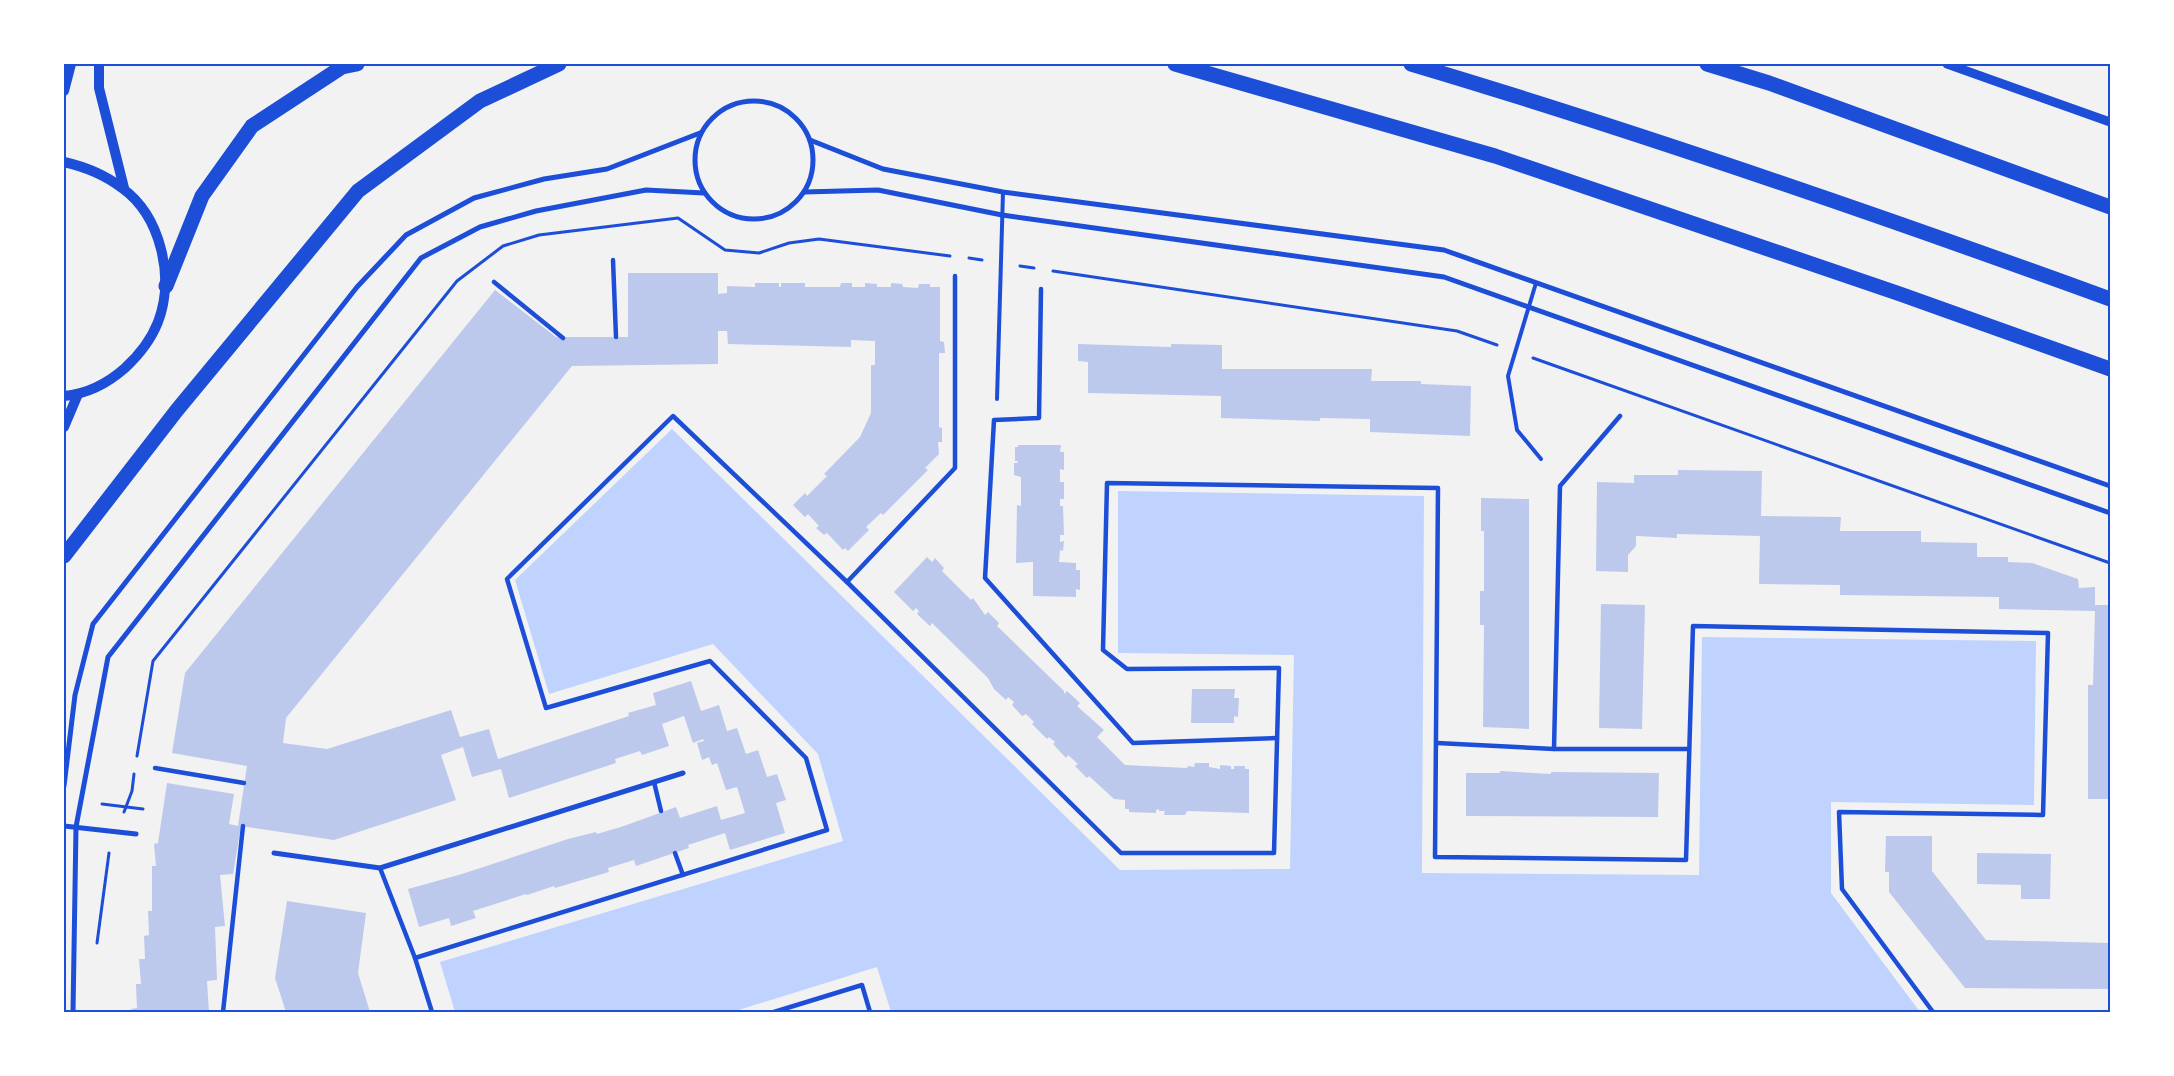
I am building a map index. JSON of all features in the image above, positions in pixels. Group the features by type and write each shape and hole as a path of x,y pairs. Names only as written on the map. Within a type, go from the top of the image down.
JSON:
{"highway":[{"path":"166,286 202,196 252,126 342,67 357,64"},
{"path":"64,556 184,403 358,191 480,101 559,64"},
{"path":"1176,64 1495,156 1900,294 2110,369"},
{"path":"1411,64 1520,96 1922,231 2110,299"},
{"path":"1707,64 1769,83 2110,207"},
{"path":"1747,64 1769,83"}],"main road":[{"path":"64,91 72,64"},
{"path":"99,64 99,88 124,188"},
{"path":"64,162 92,169 124,188 148,216 162,250 166,286 158,322 140,355 111,379 78,394 64,396"},
{"path":"64,428 78,394"}],"street":[{"path":"1947,64 2110,122"},
{"path":"747,100 767,102 785,110 800,123 810,140 813,158 812,176 804,192 791,207 774,216 754,220 735,217 717,208 704,193 697,179 694,164 695,148 700,133 712,117 728,106 747,100"},
{"path":"64,786 75,695 93,624 357,287 406,235 474,198 544,179 607,169 700,133"},
{"path":"810,140 883,169 1002,192 1444,250 2110,486"},
{"path":"73,1012 76,827 108,657 421,258 480,227 536,211 646,190 704,193"},
{"path":"804,192 878,190 1002,215 1444,278 2110,513"},
{"path":"613,260 616,338"},
{"path":"847,582 955,468 955,276"},
{"path":"494,282 563,338"},
{"path":"1041,290 1039,418 994,420 985,578 1133,743 1277,738"},
{"path":"415,958 827,830 806,758 710,661 546,708 507,579 673,416 847,582 1121,853 1274,853 1279,668 1127,668 1103,650 1107,483 1438,488 1435,857 1686,860 1693,626 2048,633 2043,815 1839,812 1842,889 1933,1012"},
{"path":"1554,749 1560,486 1620,416"},
{"path":"1437,743 1554,749 1689,749"},
{"path":"155,768 244,783"},
{"path":"274,853 380,868 683,773"},
{"path":"654,782 661,812"},
{"path":"64,826 136,834"},
{"path":"223,1012 243,826"},
{"path":"675,853 683,875"},
{"path":"380,868 415,958 432,1012"},
{"path":"774,1012 862,985 870,1012"}],"lane":[{"path":"997,399 1002,192"},
{"path":"1536,283 1508,376 1517,430 1541,459"}],"path":[{"path":"96,804 144,809"}],"water":[{"path":"672,429 1120,870 1290,869 1294,655 1118,653 1118,491 1424,496 1422,873 1699,875 1702,637 2036,641 2034,805 1831,802 1831,893 1920,1012 891,1012 877,967 732,1012 455,1012 440,962 843,841 818,754 713,644 549,694 515,580"}],"building":[{"path":"628,273 718,273 718,294 727,293 727,286 755,287 755,283 779,283 779,287 781,287 781,283 805,283 805,287 840,287 841,283 852,283 852,287 865,287 865,283 877,284 877,287 891,287 891,283 902,284 903,287 918,288 919,284 930,284 930,287 940,287 940,341 944,342 945,353 939,353 939,427 942,428 942,442 938,442 939,454 925,468 928,470 883,515 881,513 866,527 869,530 848,551 845,548 843,550 827,533 824,535 816,528 819,526 808,514 805,517 793,505 805,493 807,496 827,476 824,474 860,437 871,413 871,365 875,365 875,341 851,340 851,347 728,344 727,331 718,331 718,364 572,366 286,718 283,743 327,749 451,710 460,737 489,729 498,759 629,716 628,713 656,705 653,693 691,681 701,711 719,705 727,731 737,728 746,754 758,750 767,777 777,774 786,800 776,803 785,833 730,850 725,833 688,845 689,848 636,866 634,860 608,868 609,872 555,888 554,886 526,894 473,911 476,918 451,926 449,918 419,927 408,889 462,874 568,839 596,832 597,834 624,826 676,807 680,818 717,806 721,820 745,813 737,787 726,790 717,763 712,765 709,757 702,760 697,743 704,741 703,739 693,743 684,716 662,724 669,746 642,755 640,751 615,759 616,763 509,798 501,769 472,777 463,747 441,755 456,800 334,840 241,826 233,874 220,875 225,926 215,927 217,980 207,981 209,1012 132,1012 131,1009 137,1008 136,984 141,984 139,959 145,959 144,936 149,935 148,911 152,911 152,866 156,866 154,844 158,843 167,783 234,794 229,824 238,826 247,766 172,753 185,673 495,290 556,337 628,337"},
{"path":"1078,344 1171,347 1171,344 1222,345 1222,369 1372,369 1371,381 1421,381 1421,384 1471,386 1470,436 1370,432 1370,419 1320,418 1320,421 1221,418 1221,396 1088,393 1088,362 1078,361"},
{"path":"1018,445 1061,445 1060,452 1064,452 1064,470 1060,469 1060,482 1064,482 1064,499 1060,499 1060,506 1063,506 1064,535 1060,535 1060,542 1064,541 1063,551 1060,550 1059,562 1076,563 1076,570 1080,570 1080,590 1076,589 1076,597 1033,596 1033,562 1016,563 1017,505 1021,506 1021,477 1014,475 1014,463 1018,461 1015,461 1015,447 1018,447"},
{"path":"1678,470 1762,471 1761,516 1841,517 1840,531 1921,531 1921,542 1977,543 1977,557 2008,557 2008,562 2032,563 2078,579 2079,588 2095,587 2095,605 2110,605 2110,799 2088,799 2088,685 2093,685 2095,611 1999,609 1999,597 1840,595 1840,585 1759,584 1760,536 1677,534 1677,538 1636,536 1636,546 1628,555 1628,572 1596,571 1597,482 1634,483 1634,475 1678,475"},
{"path":"1481,498 1529,499 1529,729 1483,727 1484,625 1480,625 1480,591 1484,591 1484,531 1481,531"},
{"path":"927,557 932,562 935,558 944,568 942,571 971,600 973,598 985,615 988,612 999,623 997,626 1064,691 1064,694 1067,691 1080,703 1077,706 1104,730 1097,737 1125,765 1187,768 1188,766 1194,767 1195,763 1209,763 1209,767 1220,769 1220,765 1231,766 1231,769 1234,769 1234,766 1245,766 1245,769 1249,769 1249,813 1187,811 1185,815 1164,815 1165,811 1159,811 1159,809 1156,810 1156,813 1129,812 1129,809 1125,809 1125,800 1114,799 1089,776 1087,778 1075,766 1078,764 1068,755 1066,758 1053,744 1055,742 1049,737 1047,739 1032,724 1034,722 1026,714 1022,716 1012,705 1014,702 1008,697 1006,700 994,689 988,678 932,623 930,626 917,614 919,611 916,608 913,611 894,592"},
{"path":"1601,604 1645,605 1642,729 1599,728"},
{"path":"1192,689 1235,689 1234,698 1239,698 1238,717 1234,716 1234,723 1191,723"},
{"path":"1500,771 1551,774 1551,772 1659,773 1658,817 1466,816 1466,773 1500,773"},
{"path":"1886,836 1932,836 1932,871 1986,940 2110,943 2110,989 1965,988 1889,892 1889,872 1885,872"},
{"path":"1977,853 2051,854 2050,899 2021,899 2021,885 1977,884"},
{"path":"287,901 366,913 358,973 370,1012 286,1012 275,978"}]}
